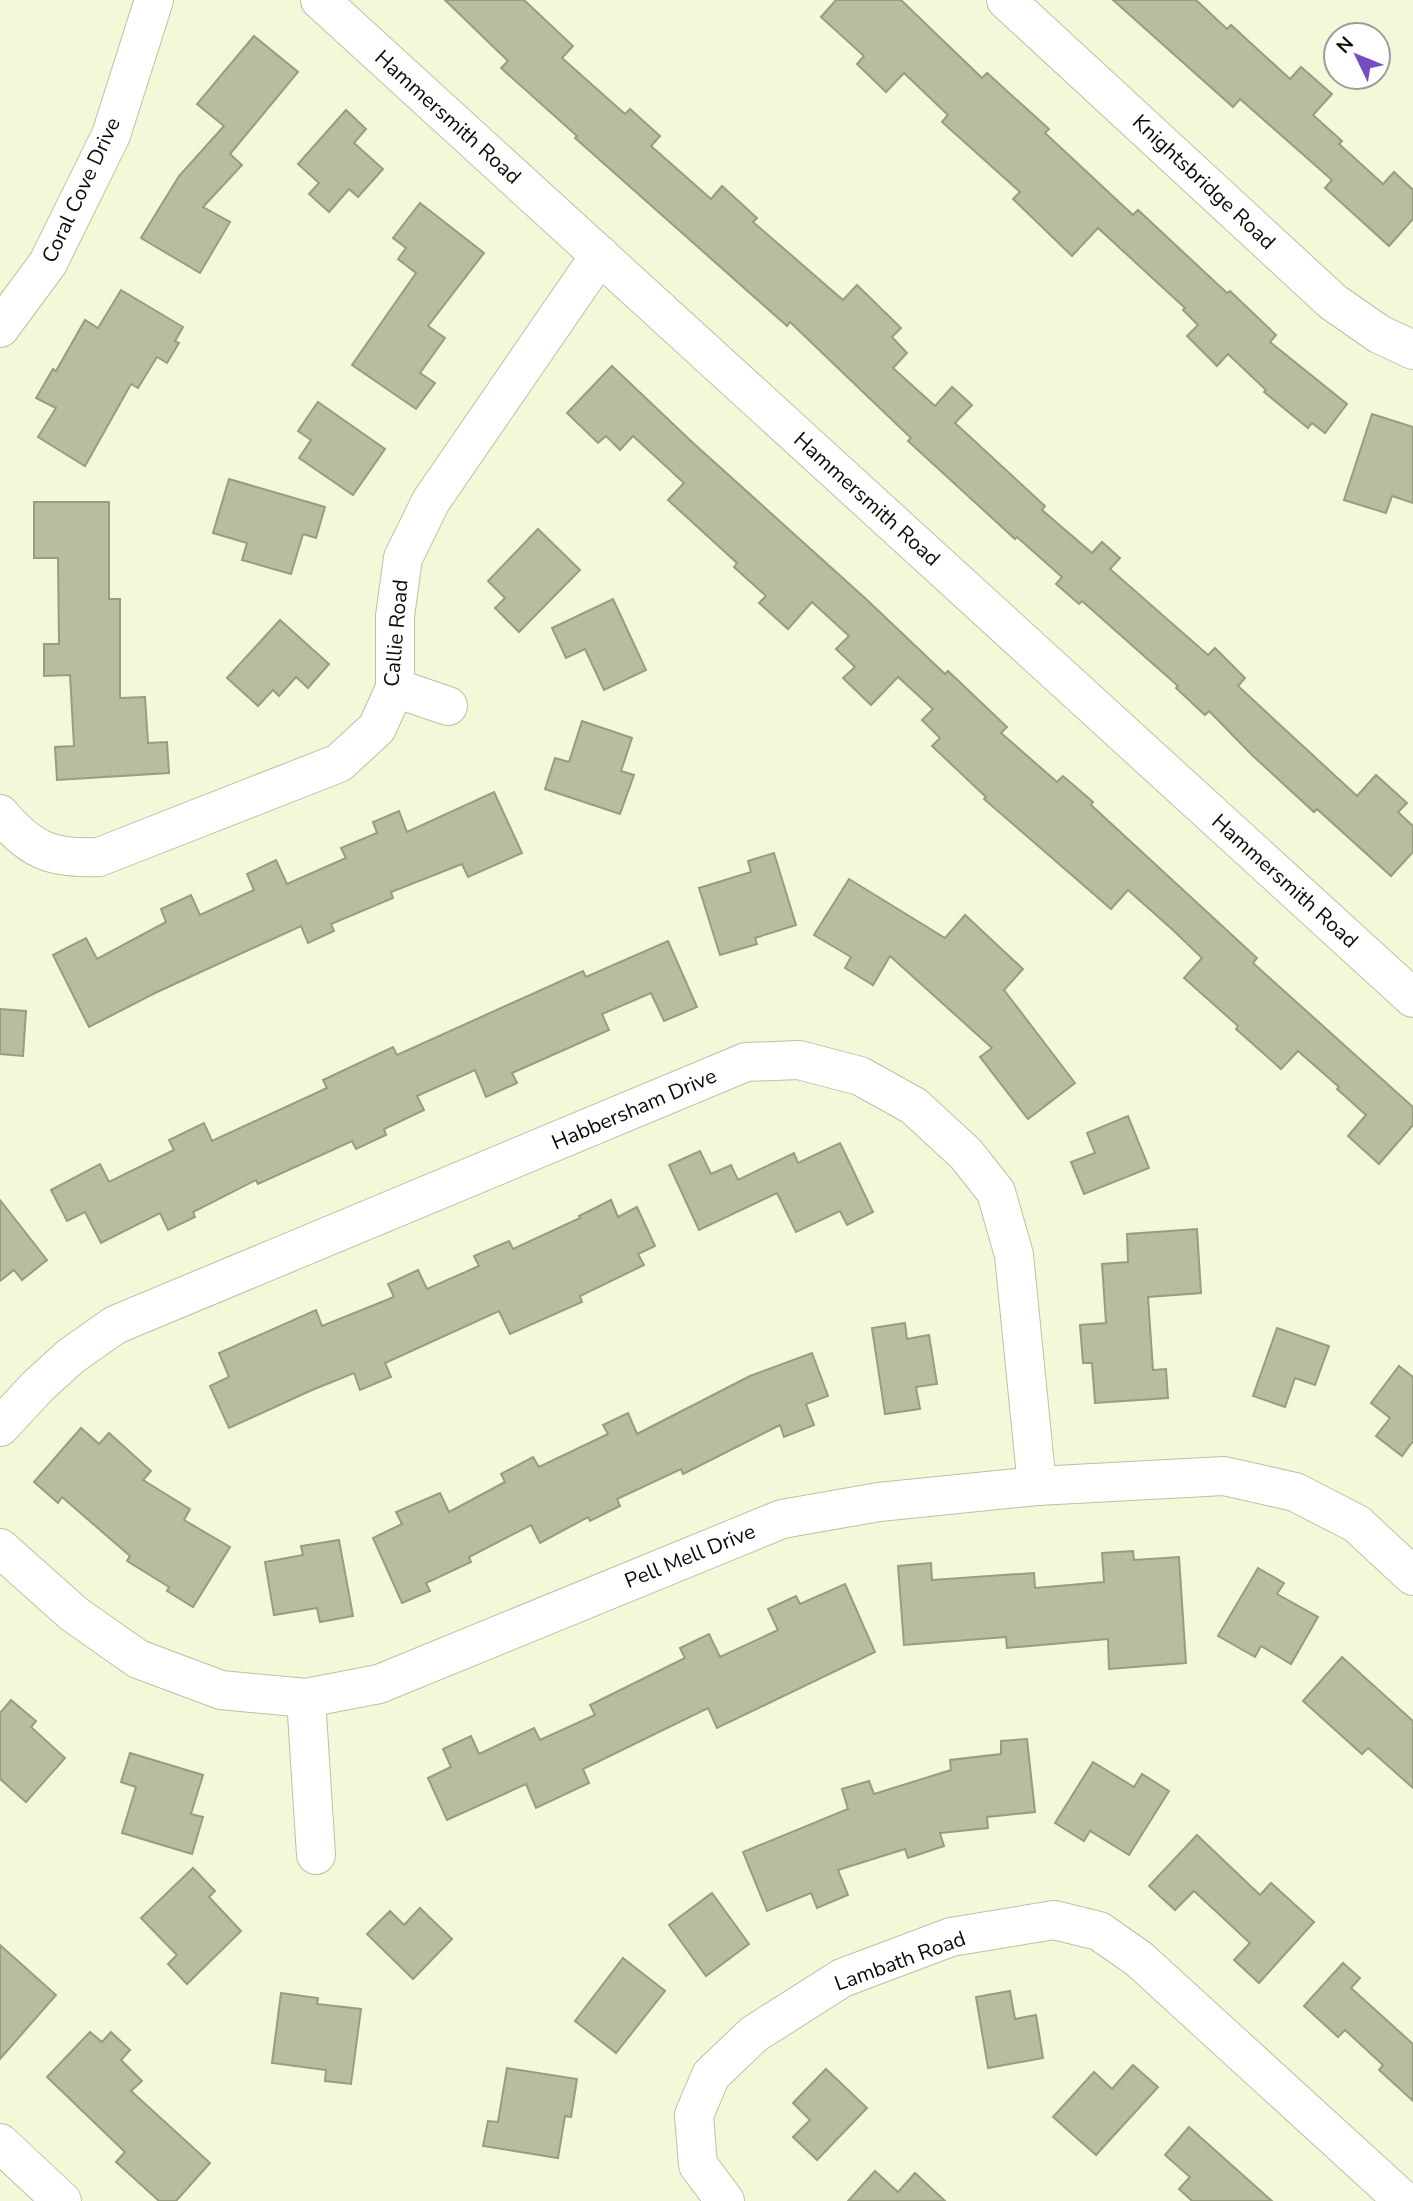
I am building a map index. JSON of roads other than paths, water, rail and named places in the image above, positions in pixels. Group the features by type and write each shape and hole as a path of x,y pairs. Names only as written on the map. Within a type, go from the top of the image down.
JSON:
{"street":[{"name":"Coral Cove Drive","path":"0,328 48,263 111,135 154,0"},
{"name":"Hammersmith Road","path":"320,0 1411,991"},
{"name":"Knightsbridge Road","path":"1006,0 1334,302 1379,334 1413,350"},
{"name":"Callie Road","path":"0,814 33,846 68,858 99,857 339,763 377,728 395,688 395,616 403,558 431,501 600,255"},
{"path":"395,688 448,706"},
{"name":"Habbersham Drive","path":"0,1427 38,1386 71,1356 115,1325 747,1062 799,1060 860,1076 914,1106 965,1154 996,1192 1014,1255 1037,1486"},
{"name":"Pell Mell Drive","path":"0,1548 74,1614 138,1659 221,1690 306,1698 379,1684 782,1519 879,1502 1037,1486 1224,1476 1296,1492 1357,1524 1413,1576"},
{"path":"306,1698 316,1855"},
{"name":"Lambath Road","path":"725,2201 698,2165 694,2115 711,2075 754,2034 842,1978 951,1937 1054,1920 1099,1931 1139,1959 1404,2201"},
{"path":"0,2143 62,2201"}]}
